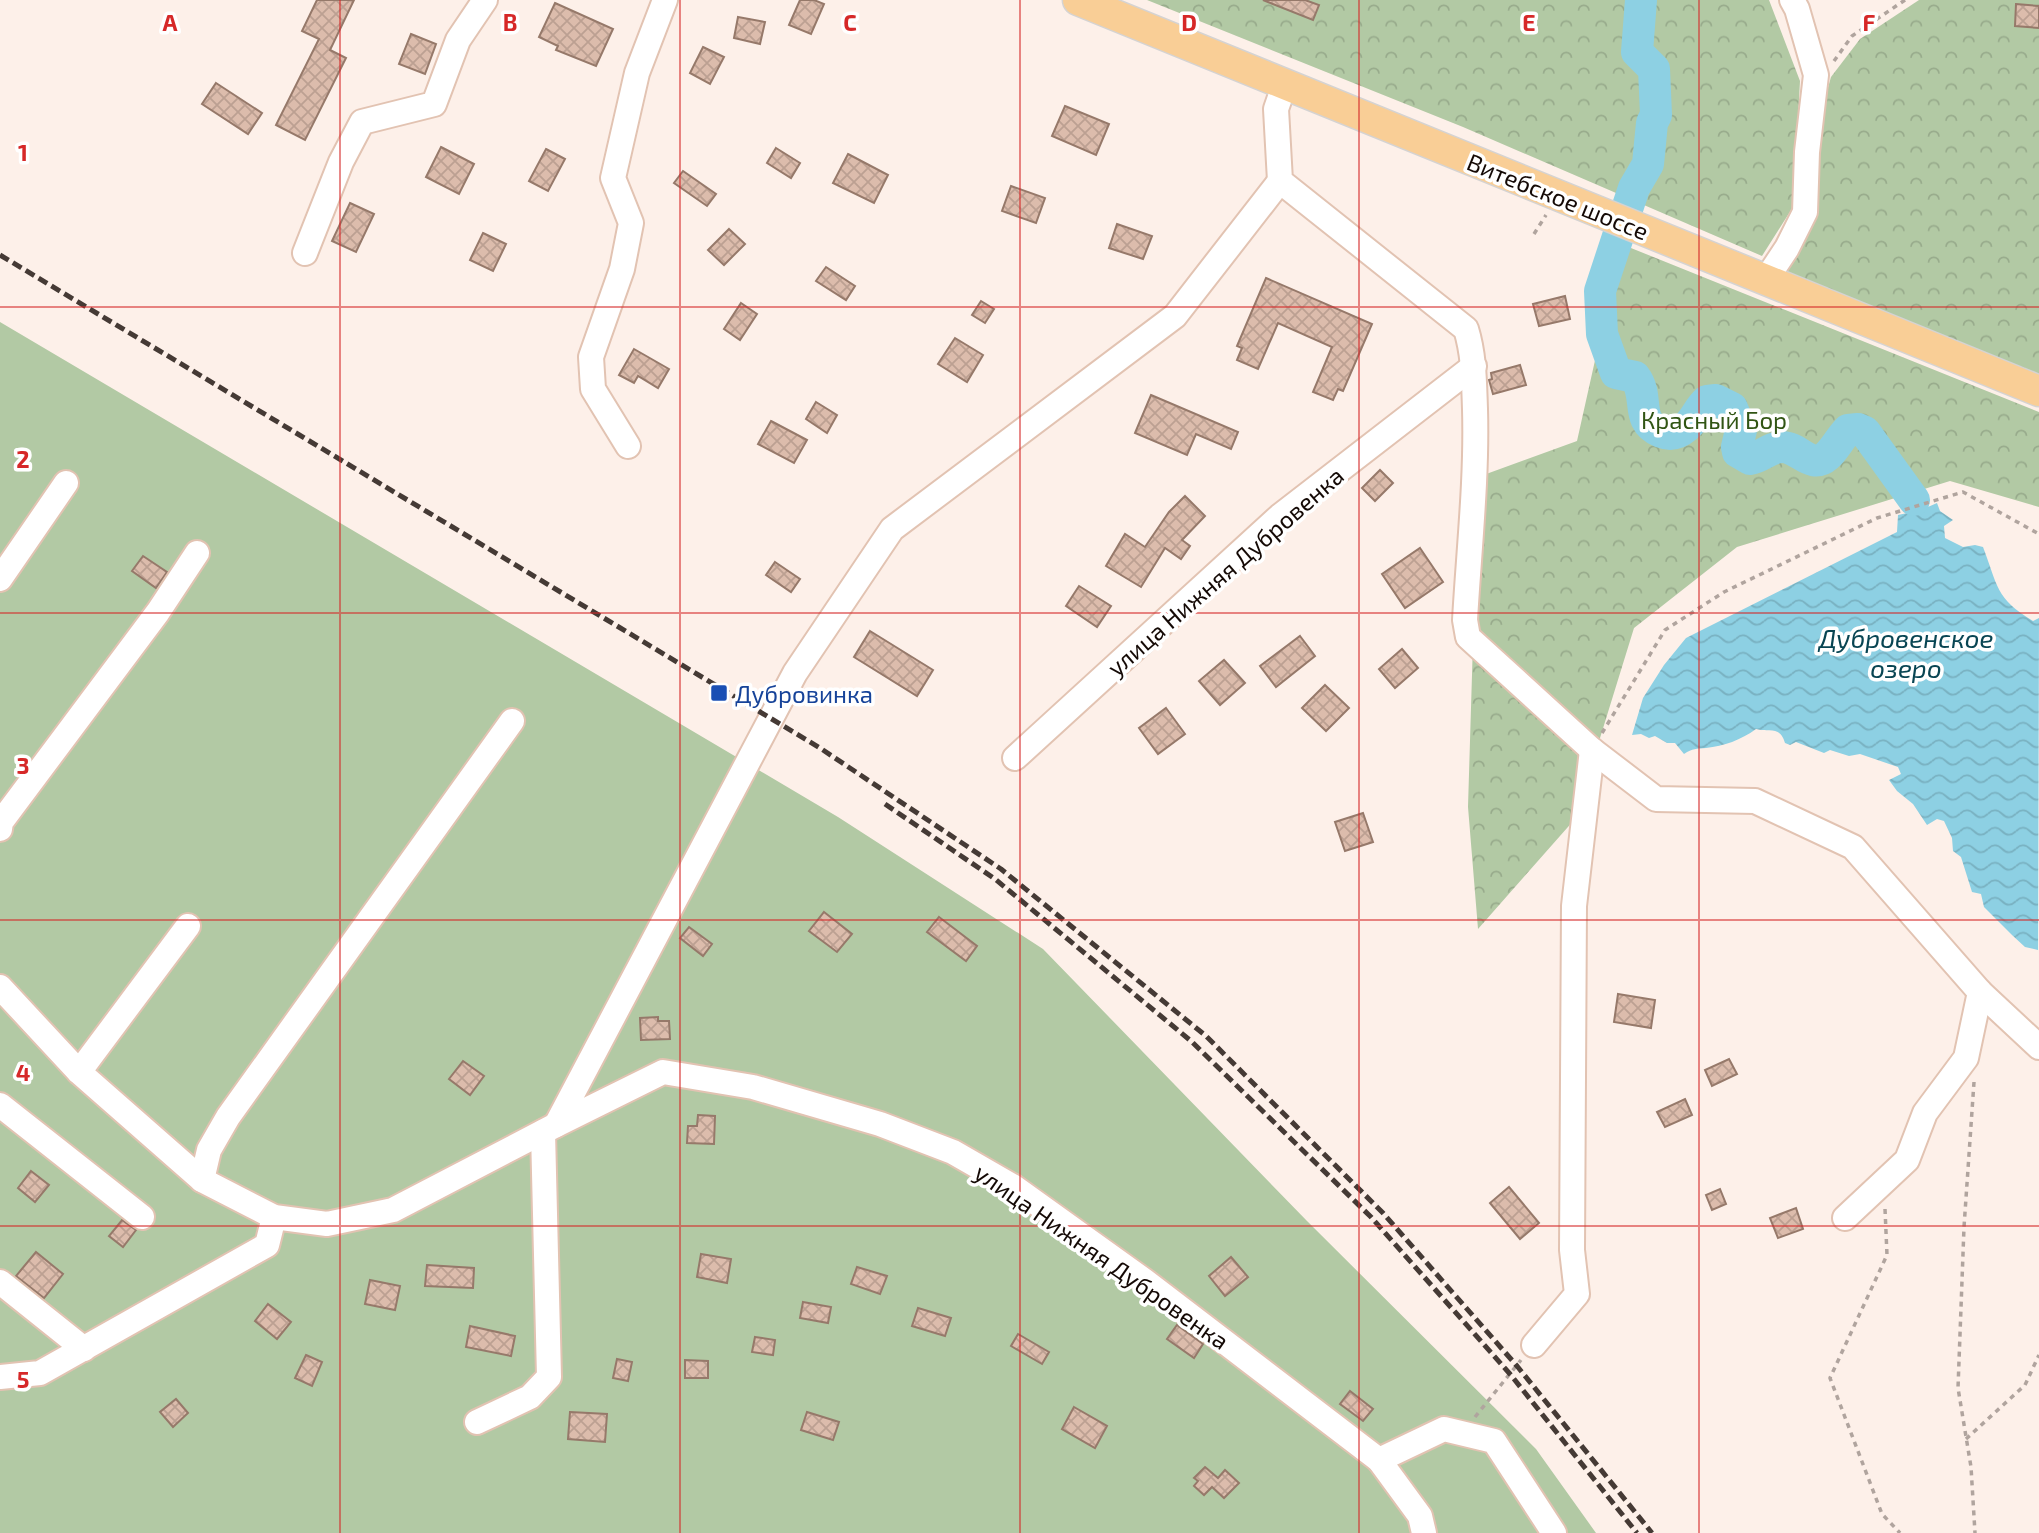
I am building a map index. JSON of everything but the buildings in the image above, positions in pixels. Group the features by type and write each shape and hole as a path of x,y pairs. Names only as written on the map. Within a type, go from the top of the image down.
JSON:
{"main road":[{"name":"Витебское шоссе","path":"1078,0 1285,83 1543,202 1722,263 2039,391"}],"street":[{"path":"306,253 341,162 362,122 434,104 458,40 485,0"},
{"path":"628,446 593,389 591,358 622,270 631,223 613,178 637,73 666,0"},
{"path":"1765,281 1787,248 1805,212 1807,152 1816,75 1792,0"},
{"path":"477,1422 530,1397 550,1377 550,1128 795,673 892,529 1175,316 1280,181 1276,109 1285,83"},
{"path":"1280,181 1466,329 1474,366 1476,449 1465,620 1468,637 1592,750 1656,799 1755,801 1853,847 1980,992 2039,1046"},
{"name":"улица Нижняя Дубровенка","path":"1015,758 1280,516 1474,366"},
{"path":"0,579 66,483"},
{"path":"0,829 1,822 158,612 197,552"},
{"path":"202,1180 209,1150 228,1117 512,721"},
{"path":"1534,1345 1577,1294 1573,1250 1574,906 1592,750"},
{"path":"79,1072 188,926"},
{"name":"улица Нижняя Дубровенка","path":"0,988 79,1072 202,1180 274,1217 327,1224 393,1210 663,1072 753,1087 880,1124 953,1152 1014,1187 1134,1273 1379,1460 1420,1516 1424,1533"},
{"path":"1845,1218 1907,1160 1925,1113 1966,1058 1980,992"},
{"path":"0,1105 142,1217"},
{"path":"0,1377 40,1373 267,1245 274,1217"},
{"path":"0,1282 84,1349"},
{"path":"1379,1460 1444,1429 1494,1441 1554,1533"}],"path":[{"path":"1816,75 1828,70 1852,36 1905,0"},
{"path":"1534,234 1543,202"},
{"path":"1592,750 1665,631 1724,592 1877,518 1963,492 2039,534"},
{"path":"1974,1075 1964,1227 1958,1388 1971,1468 1975,1533"},
{"path":"1884,1182 1887,1255 1830,1378 1882,1514 1900,1533"},
{"path":"1467,1434 1476,1416 1534,1345"},
{"path":"1966,1439 2025,1385 2039,1355"}],"green space":[{"path":"1147,0 1769,0 1800,81 1793,207 1762,256 1463,127"},
{"path":"1919,0 2039,0 2039,381 1775,276 1831,77 1860,39"},
{"name":"Красный Бор","path":"1621,244 2039,412 2039,507 1950,481 1737,547 1634,628 1575,819 1478,929 1468,807 1478,477 1577,441"},
{"path":"0,322 838,817 1043,949 1307,1221 1536,1449 1596,1533 0,1533"}],"water":[{"name":"Дубровенское озеро","path":"1937,503 1940,511 1953,520 1944,526 1945,538 1963,547 1983,547 2004,598 2033,621 2039,618 2038,950 2025,947 1984,907 1981,894 1972,892 1961,857 1953,851 1952,838 1944,821 1937,819 1927,825 1913,804 1897,791 1889,780 1901,774 1898,767 1860,754 1849,756 1830,750 1824,753 1796,742 1790,745 1774,731 1756,729 1732,742 1695,749 1684,754 1675,743 1667,743 1655,736 1649,738 1641,734 1632,735 1643,698 1664,665 1686,638 1897,532 1898,515"}],"waterway":[{"path":"1641,0 1637,52 1654,69 1656,115 1652,123 1648,164 1634,188 1600,291 1602,334 1616,373 1635,377 1642,392 1648,422 1668,434 1683,429 1707,401 1716,400 1732,408 1741,430 1738,452 1750,459 1782,447 1810,459 1821,460 1848,430 1858,429 1865,432 1914,500"}],"railway":[{"path":"0,255 820,748 1001,869 1206,1036 1383,1213 1517,1366 1652,1533"},
{"path":"885,804 995,879 1191,1041 1371,1217 1510,1374 1637,1533"}],"place":[{"name":"Дубровинка","path":"719,693"}]}
